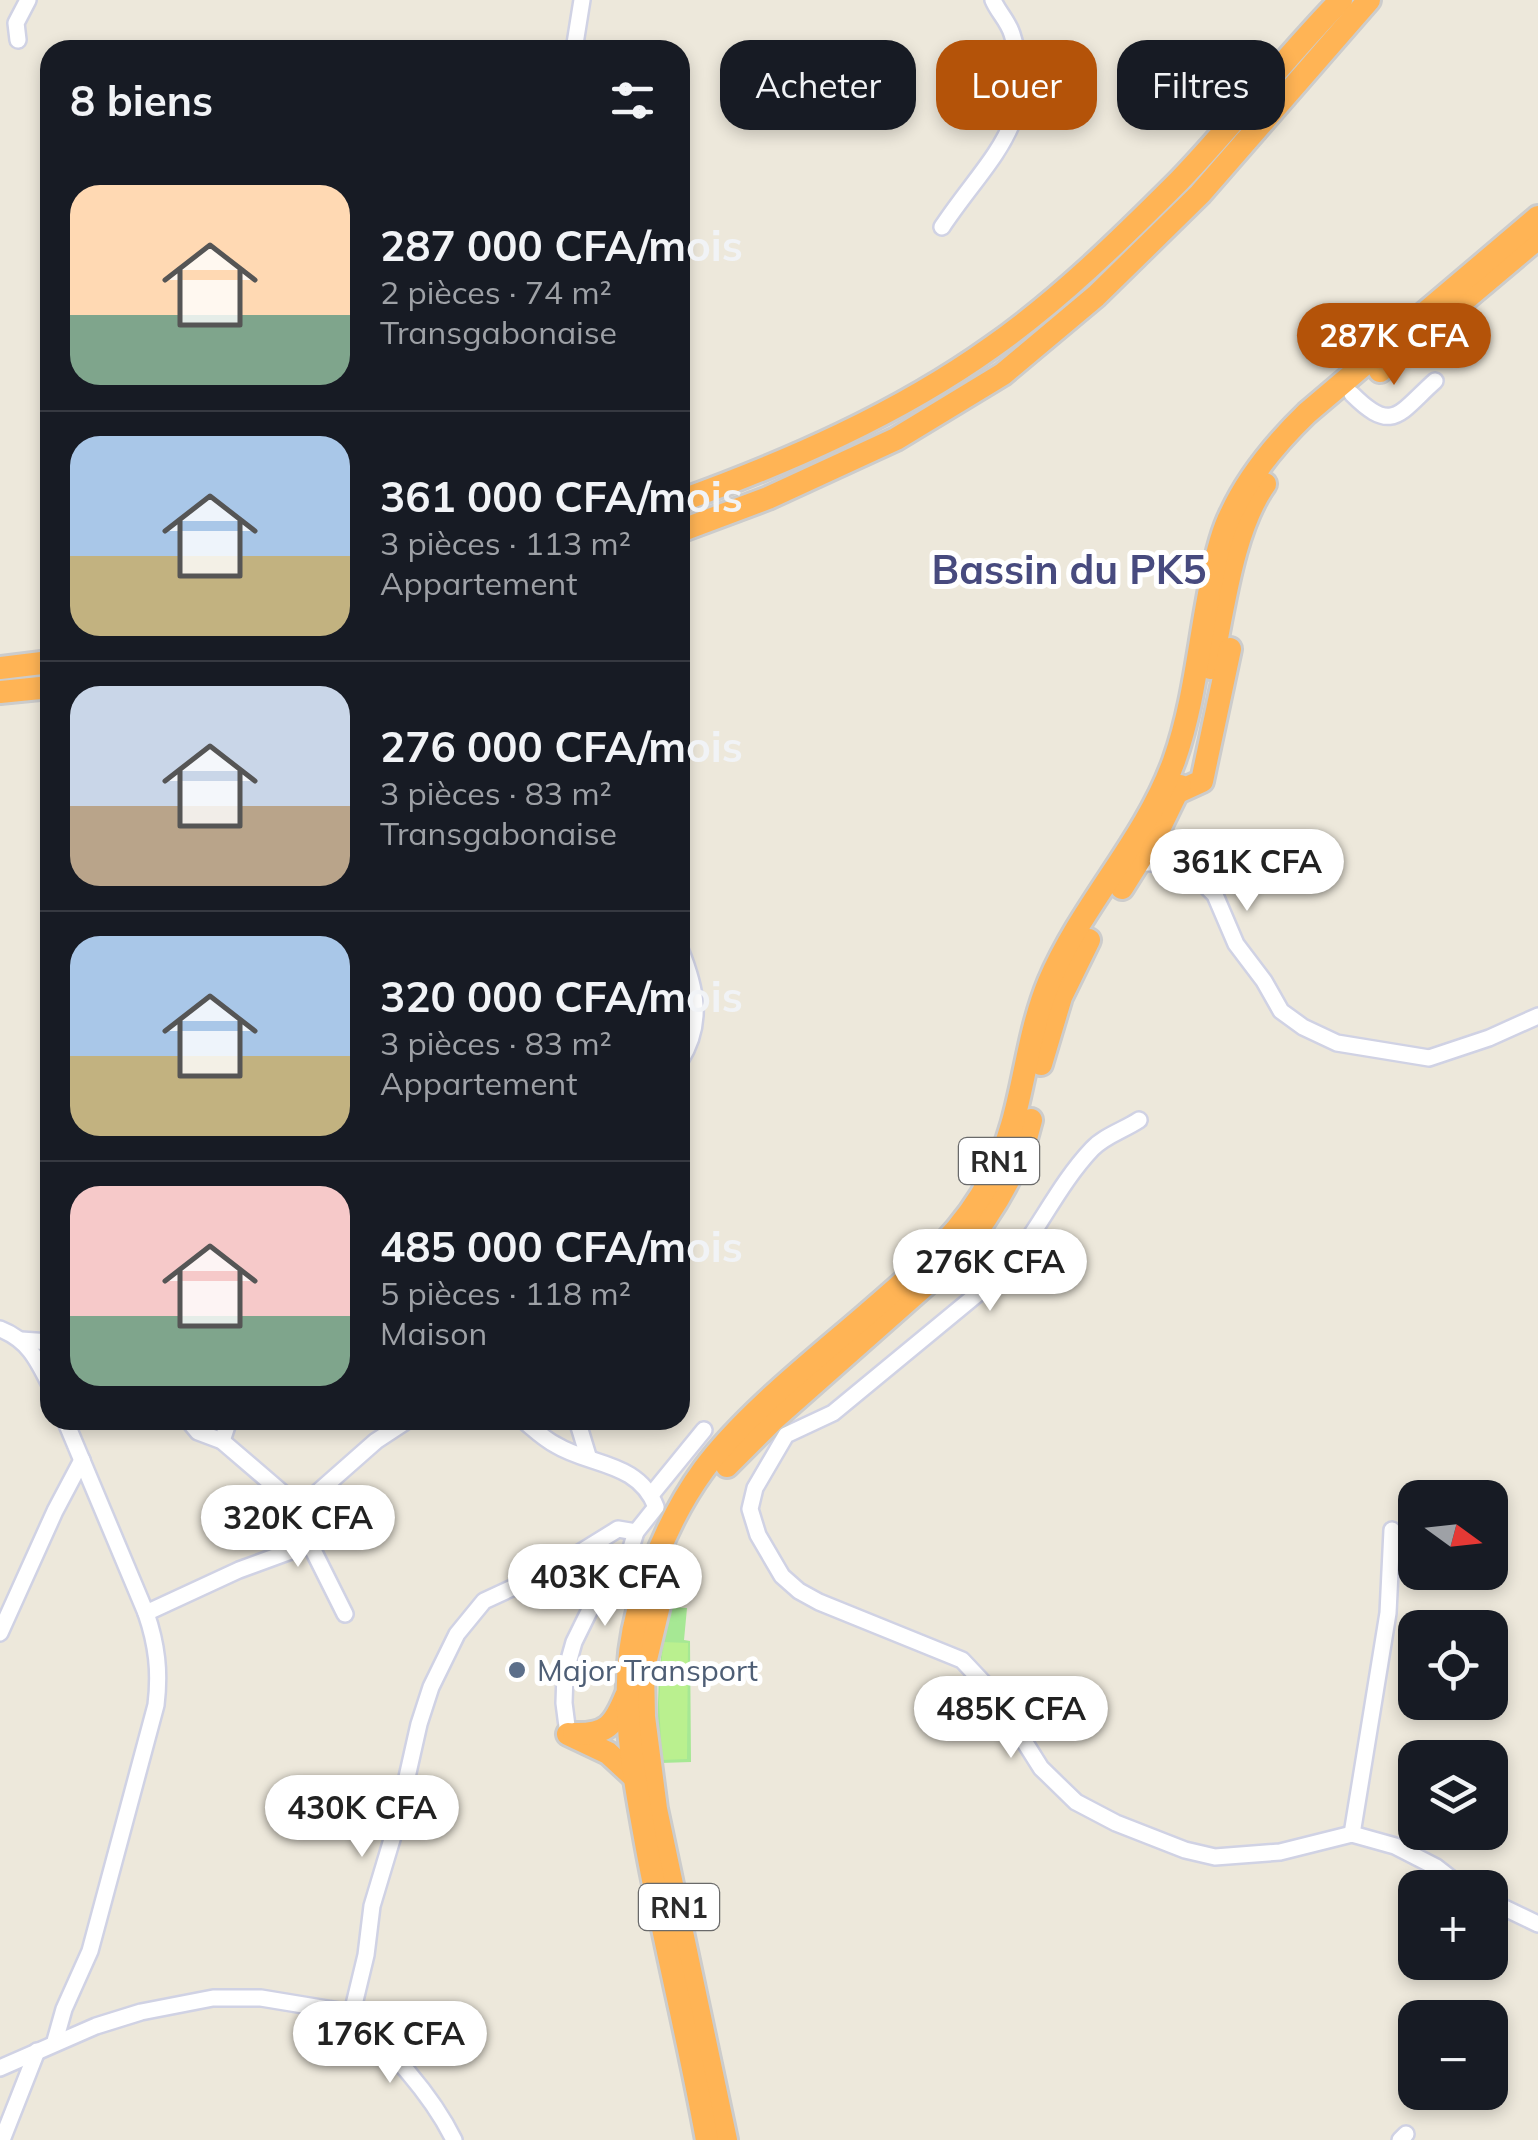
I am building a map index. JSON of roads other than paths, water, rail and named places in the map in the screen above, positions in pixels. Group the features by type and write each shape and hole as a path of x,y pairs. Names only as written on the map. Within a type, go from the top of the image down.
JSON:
{"highway":[{"path":"1311,30 1329,0"},
{"path":"690,498 760,472 881,414 992,348 1076,278 1180,180 1341,0"},
{"path":"690,527 768,498 896,439 1004,374 1096,296 1200,194 1370,0"},
{"path":"1299,82 1389,0"},
{"name":"RN1","path":"706,2140 634,1777 626,1696 639,1609 678,1508 704,1470 749,1420 940,1251 964,1222 993,1174 1014,1125 1032,1033 1048,986 1172,765 1190,700 1218,550 1229,516 1250,481 1284,435 1307,413 1538,218"},
{"name":"RN1","path":"726,2140 656,1810 644,1717 643,1672 659,1597 696,1507 732,1460 780,1427 936,1278 977,1232 1021,1154 1061,997 1082,950 1178,792 1199,726 1238,551 1260,490 1281,460 1352,394 1538,238"},
{"path":"0,668 40,663"},
{"path":"0,692 40,688"},
{"path":"568,1734 593,1735 606,1729 626,1696"},
{"path":"568,1734 616,1759 634,1777"}],"street":[{"path":"18,40 16,23 28,0"},
{"path":"576,40 582,0"},
{"path":"942,227 994,155 1020,104 1018,57 1010,29 993,0"},
{"path":"1352,394 1373,414 1390,418 1435,381"},
{"path":"1138,863 1154,863 1199,878 1214,895 1236,944 1282,1011 1326,1039 1358,1049 1430,1058 1538,1016"},
{"path":"690,973 697,1002 690,1042"},
{"path":"1139,1120 1094,1146 1004,1272 834,1413 780,1427 750,1509 758,1534 782,1576 799,1591 962,1660 982,1678 1041,1768 1076,1802 1134,1830 1215,1858 1266,1854 1352,1834 1395,1846 1440,1870"},
{"path":"0,1329 22,1340 40,1365"},
{"path":"22,1340 40,1341"},
{"path":"55,2041 64,2009 90,1951 156,1705 158,1662 146,1613 69,1430"},
{"path":"196,1430 222,1441 300,1508 310,1544 345,1614"},
{"path":"222,1441 226,1430"},
{"path":"300,1508 393,1430"},
{"path":"537,1430 558,1447 620,1470 651,1494 656,1508 636,1532 630,1552 597,1592 574,1642 565,1674 568,1734"},
{"path":"579,1430 588,1456"},
{"path":"651,1494 704,1430"},
{"path":"0,1634 55,1510 82,1460"},
{"path":"352,2014 366,1955 372,1906 396,1826 419,1724 430,1686 457,1634 484,1601 554,1568 618,1529 636,1532"},
{"path":"1352,1834 1388,1613 1392,1530"},
{"path":"146,1613 239,1570 310,1544"},
{"path":"1508,1910 1538,1924"},
{"path":"0,2068 55,2041 141,2012 213,1998 261,1998 352,2014 414,2080 444,2119 454,2140"},
{"path":"2,2140 37,2051"}],"place":[{"name":"Major Transport","path":"517,1670"}],"district":[{"name":"Bassin du PK5","path":"1069,569"}]}
